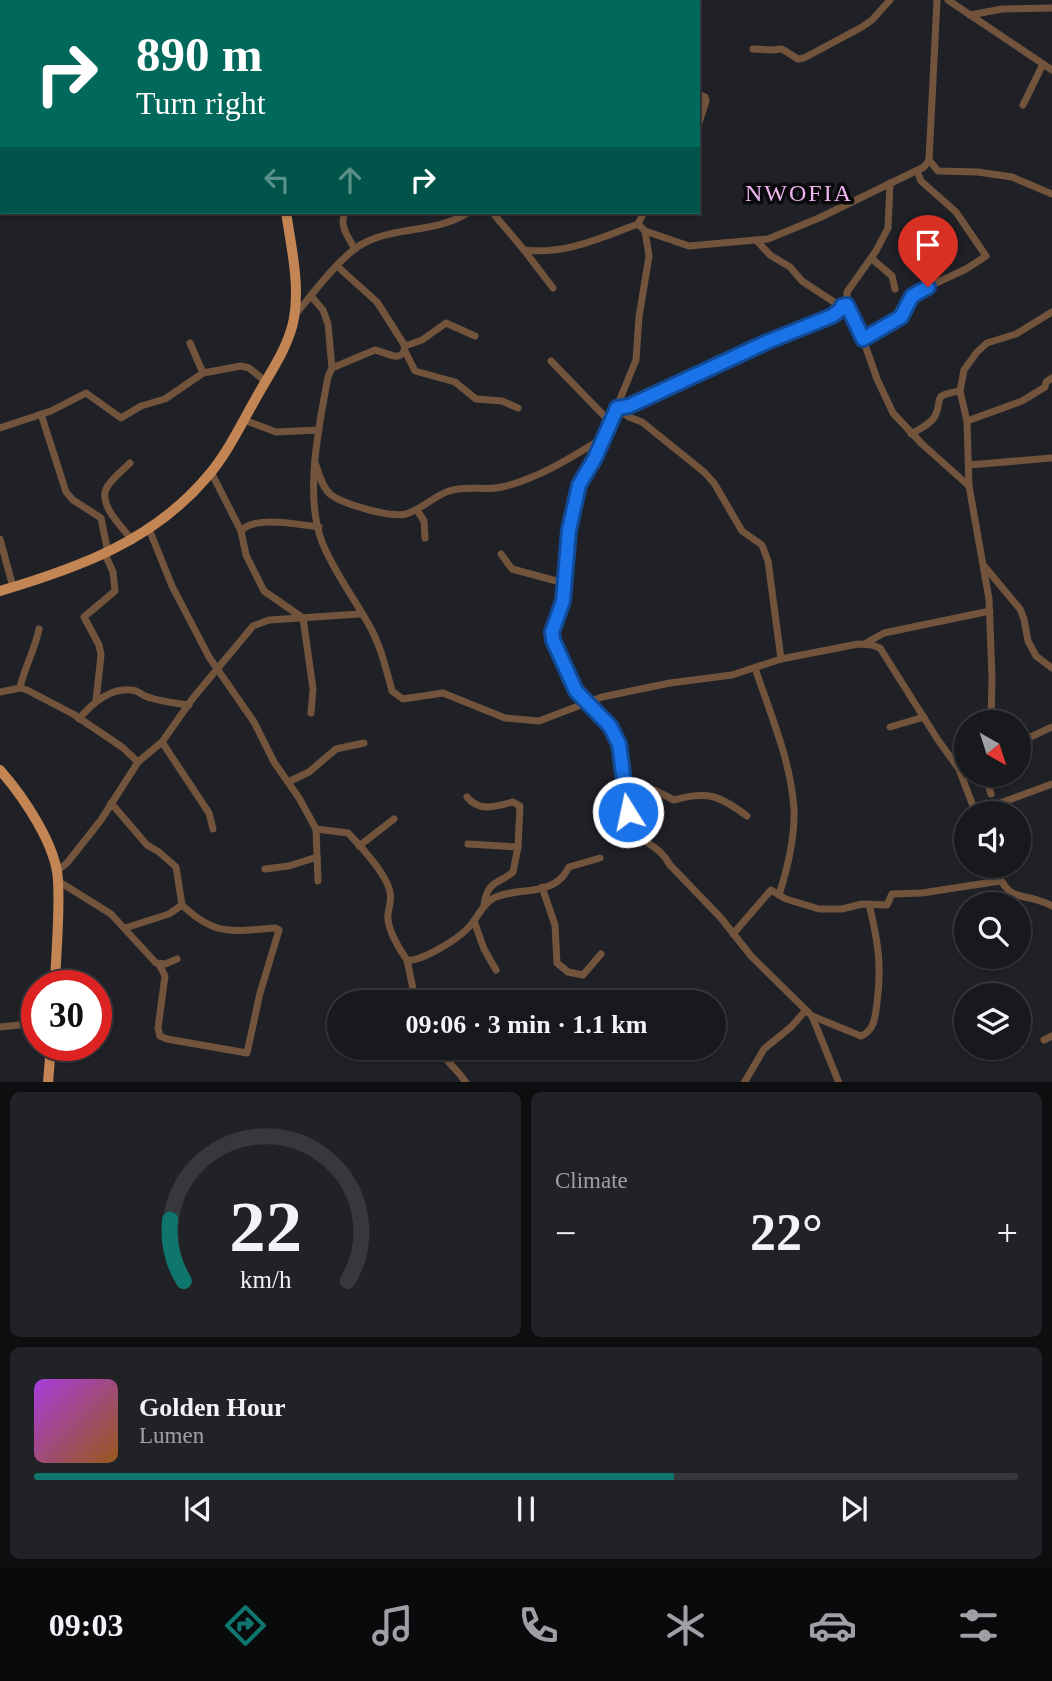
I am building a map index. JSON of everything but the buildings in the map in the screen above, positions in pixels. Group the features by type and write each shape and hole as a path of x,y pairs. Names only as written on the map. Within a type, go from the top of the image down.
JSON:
{"main road":[{"path":"0,591 62,572 132,540 176,508 211,472 244,420 287,341 294,316 295,282 286,214"},
{"path":"0,771 17,790 36,821 58,876 55,970"},
{"path":"48,1082 50,1061"}],"street":[{"path":"753,49 782,49 798,60 804,58 862,27 890,0"},
{"path":"937,0 929,160 938,171 978,172 1012,177 1052,194"},
{"path":"948,0 1052,70"},
{"path":"970,15 1002,9 1049,8 1051,0"},
{"path":"1023,105 1043,64"},
{"path":"700,95 705,97 706,102 700,120"},
{"path":"638,224 645,231 689,246 757,241 819,218 917,171 929,160"},
{"path":"863,339 901,317 917,292 966,269 986,256 956,212 921,181 917,171"},
{"path":"617,408 629,406 767,342 832,316 840,310 850,286 871,258 888,228 890,183"},
{"path":"344,214 343,227 355,249"},
{"path":"294,316 337,266 364,242 433,227 466,214"},
{"path":"494,214 554,288"},
{"path":"524,250 553,251 579,247 638,224 643,214"},
{"path":"645,231 649,256 648,273 639,317 636,360 611,423 579,485 569,530 563,601 552,632 553,640 576,691 586,704 602,716 615,734 619,744 628,812 636,833 665,855 670,865 701,895 772,979 809,1013 861,1036 870,1030 874,1021 881,973 869,904"},
{"path":"757,241 770,255 790,267 802,281 828,297 844,303 863,339 892,412 968,486"},
{"path":"871,258 892,276 895,289"},
{"path":"337,266 377,302 405,348 415,371 455,382 476,399 502,401 518,408"},
{"path":"311,296 323,310 328,324 332,368 328,377 315,462 314,488 321,539 360,614 369,624 392,691 403,699 443,693 505,718 539,721 602,697 670,683 732,675 781,659 865,644 884,633 990,611"},
{"path":"991,710 990,611 968,486 970,465 967,421 960,391 964,370 987,343 1016,334 1052,312"},
{"path":"332,368 375,350 389,356 401,354 405,348 446,323 475,336"},
{"path":"190,343 203,373"},
{"path":"551,361 611,423"},
{"path":"0,428 62,406 86,393 121,418 141,406 165,399 203,373 242,366 249,368 265,381"},
{"path":"967,421 1022,401 1045,387 1046,382 1052,378"},
{"path":"911,433 927,425 942,396 960,391"},
{"path":"617,408 642,422 704,472 714,483 742,531 762,545 768,561 781,659"},
{"path":"41,414 66,492 73,500 102,518 106,553 113,572 115,591 84,617 99,645 101,655 96,701"},
{"path":"244,420 276,432 319,430"},
{"path":"315,462 326,489 335,497 398,516 416,510 448,491 502,487 525,480 549,470 604,438"},
{"path":"970,465 1052,458"},
{"path":"130,463 106,488 105,494 106,503 132,540"},
{"path":"211,472 241,531 246,555 264,591 303,618 313,689 311,713"},
{"path":"416,510 424,521 425,538"},
{"path":"241,531 258,522 319,527"},
{"path":"149,529 173,586 218,671 254,722 274,762 316,829 318,881"},
{"path":"0,539 13,587"},
{"path":"501,554 512,569 564,583"},
{"path":"983,564 1022,613 1028,641 1036,656 1052,668"},
{"path":"111,803 148,845 176,867 182,905 201,921 220,931 279,930 260,993 247,1053 163,1038 158,1028 165,976 159,964 111,914 58,876 83,845 138,762 162,742 253,626 262,621 360,614"},
{"path":"20,688 24,670 36,646 39,629"},
{"path":"865,644 880,648 959,769 971,801"},
{"path":"755,668 786,761 793,799 790,854 779,895"},
{"path":"0,692 20,688 36,694 122,747 138,762"},
{"path":"79,719 96,701 123,691 136,691 155,699 189,705"},
{"path":"890,727 924,717"},
{"path":"1031,737 1052,727"},
{"path":"162,742 209,813 213,829"},
{"path":"288,782 309,772 336,749 364,743"},
{"path":"623,784 654,790 674,800 693,794 722,799 747,816"},
{"path":"1007,801 1052,784"},
{"path":"988,788 990,794"},
{"path":"407,960 420,958 460,935 484,906 491,885 513,872 521,809 518,804 513,802 486,808 472,803 467,797"},
{"path":"359,846 394,819"},
{"path":"316,829 344,831 385,878 390,888 391,902 388,923 407,960 413,990"},
{"path":"468,844 518,847"},
{"path":"265,869 289,866 317,857"},
{"path":"484,906 502,895 542,887 564,876 569,867 600,858"},
{"path":"999,878 1013,894 1051,904"},
{"path":"733,934 771,890 818,909 832,910 869,904 887,905 892,894 922,893 1000,881"},
{"path":"542,887 555,925 557,963 568,972 583,975 601,954"},
{"path":"125,928 169,914 182,905"},
{"path":"474,921 484,949 496,970"},
{"path":"159,964 177,959"},
{"path":"745,1082 764,1049 809,1013"},
{"path":"809,1013 839,1082"},
{"path":"0,1027 21,1025"},
{"path":"447,1060 458,1069 465,1082"}],"district":[{"name":"NWOFIA","path":"799,193"}],"route":[{"path":"628,812 619,744 615,734 602,716 586,704 576,691 552,632 563,601 569,530 579,485 595,458 617,408 629,406 767,342 810,323 821,321 832,316 842,306 847,305 863,339 901,317 912,296 928,287"}]}
